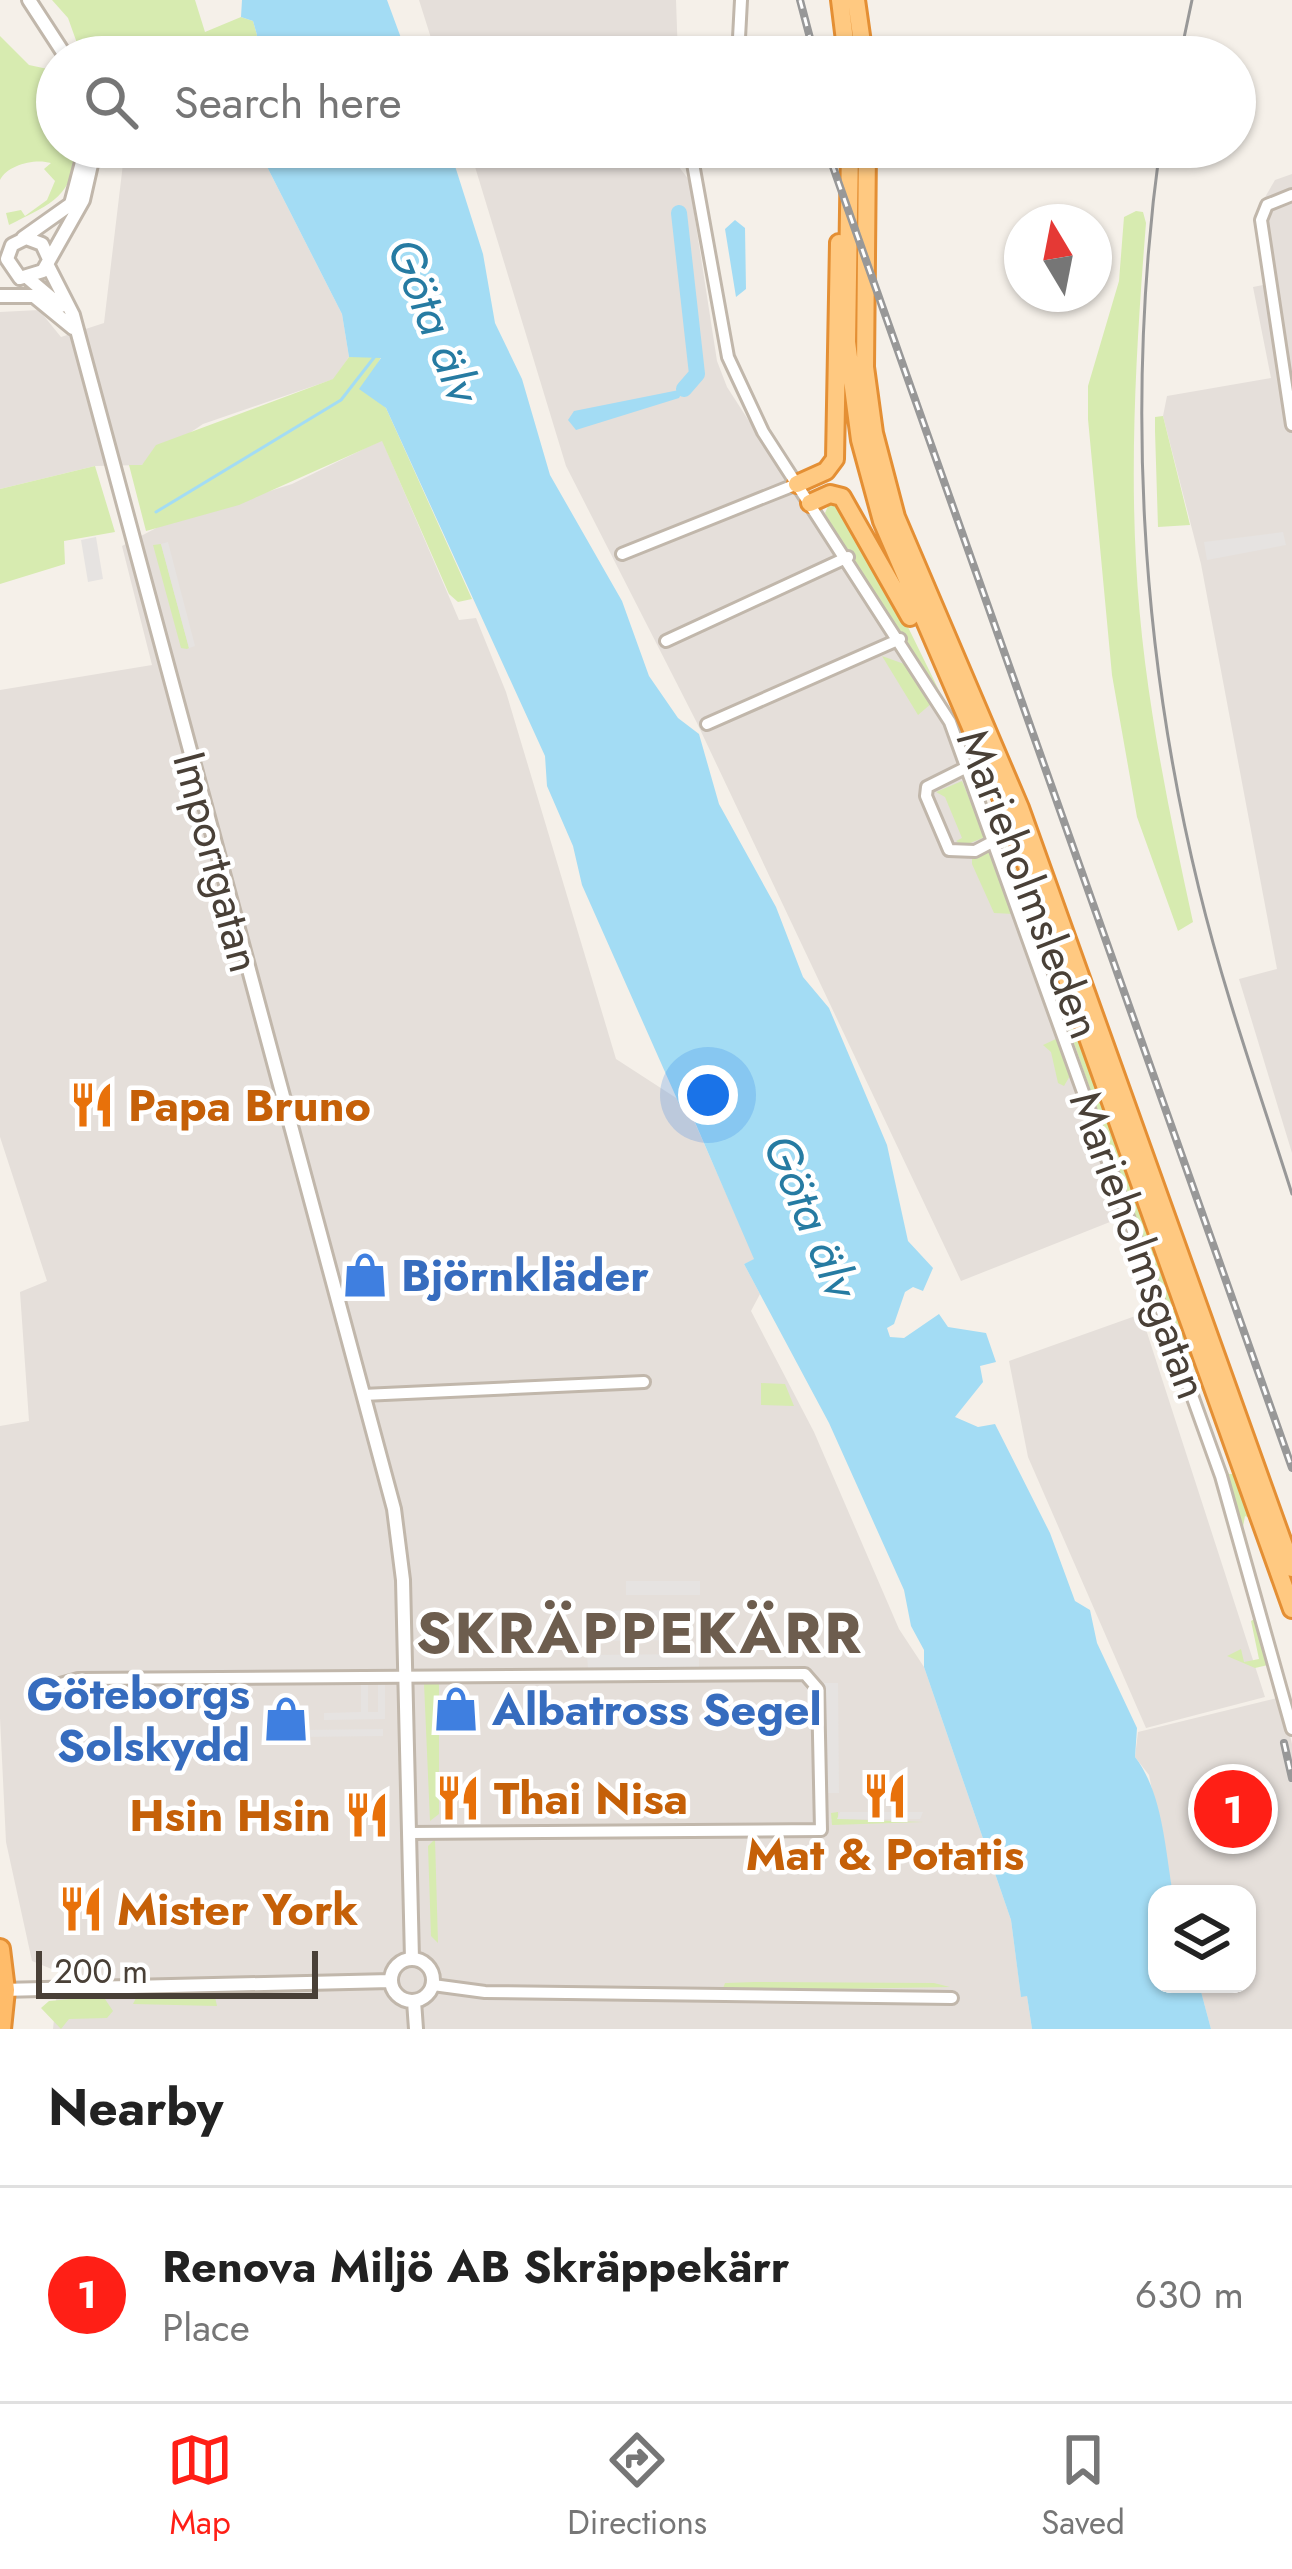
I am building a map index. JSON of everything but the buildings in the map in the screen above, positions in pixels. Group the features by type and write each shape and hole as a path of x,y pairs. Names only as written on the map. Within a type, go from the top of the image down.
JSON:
{"highway":[{"path":"840,0 844,36"},
{"path":"856,0 861,36"},
{"name":"Marieholmsleden","path":"850,168 847,342 860,440 887,538 1006,811 1292,1609"},
{"name":"Marieholmsleden","path":"867,168 865,367 874,434 896,517 1013,789 1292,1568"},
{"path":"797,484 826,471 835,459 835,263 851,190"},
{"path":"810,503 830,494 842,497 944,673"},
{"path":"0,1949 1,2029"}],"street":[{"path":"29,0 52,36"},
{"path":"739,36 741,0"},
{"path":"27,279 10,269 4,257 71,204 84,168"},
{"path":"0,293 27,279 47,260 83,200 88,168"},
{"name":"Marieholmsgatan","path":"694,168 728,357 748,405 900,639 944,712 967,767 1221,1476 1292,1729"},
{"path":"1292,195 1272,201 1261,214 1292,425"},
{"path":"23,238 40,242 47,260"},
{"name":"Importgatan","path":"47,260 73,315 400,1539 412,1959"},
{"name":"Importgatan","path":"27,279 58,303 73,328"},
{"path":"0,293 34,296 73,328"},
{"path":"622,554 797,484"},
{"path":"666,641 848,557"},
{"path":"707,724 900,639"},
{"path":"967,767 927,787 926,796 949,850 975,851 994,842"},
{"path":"363,1395 644,1382"},
{"path":"53,1686 78,1679 805,1674 818,1689 821,1830 410,1833"},
{"path":"414,2002 398,1996 391,1981 397,1966 412,1959 429,1966 433,1985"},
{"path":"3,1990 391,1981"},
{"path":"414,2002 433,1985 485,1992 952,1997"},
{"path":"414,2002 416,2029"}],"shaded area":[{"path":"419,0 676,0 677,36 430,36"},
{"path":"122,168 268,168 342,314 349,357 334,379 203,424 142,465 95,466 0,489 0,312 39,310 61,337 104,323"},
{"path":"475,168 680,168 689,180 717,361 727,387 949,731 1120,1218 961,1281 697,723 566,466"},
{"path":"1292,174 1292,1153 1239,979 1277,969 1201,564 1163,416 1167,396 1271,378 1253,287 1263,285 1254,216 1275,180"},
{"path":"382,440 459,620 476,618 506,692 616,1059 687,1105 755,1259 744,1264 760,1294 751,1311 814,1432 899,1629 924,1667 1011,1920 1021,1996 1027,1996 1032,2029 53,2029 59,1972 32,1961 6,1842 0,1718 0,1426 29,1421 20,1292 47,1281 0,1137 0,690 152,665 122,546 160,526 292,484"},
{"path":"1283,532 1286,545 1207,560 1204,542"},
{"path":"96,537 103,579 88,582 81,540"},
{"path":"168,542 195,646 189,648 161,544"},
{"path":"1141,1314 1265,1697 1146,1728 1028,1457 1009,1361"},
{"path":"626,1581 700,1581 700,1595 626,1595"},
{"path":"684,1610 685,1640 593,1641 593,1611"},
{"path":"699,1654 699,1668 588,1669 587,1655"},
{"path":"824,1683 838,1683 839,1793 825,1793"},
{"path":"361,1684 368,1684 368,1712 378,1712 378,1684 385,1684 385,1719 324,1720 324,1713 361,1712"},
{"path":"1281,1697 1292,1744 1292,2029 1211,2029 1201,1993 1256,1993 1256,1885 1171,1885 1149,1775 1135,1757 1138,1732"},
{"path":"383,1729 383,1736 297,1737 297,1730"},
{"path":"840,1812 923,1812 920,1819 837,1819"}],"green space":[{"path":"52,0 195,0 205,32 241,17 253,21 257,35 74,36 68,18"},
{"path":"0,36 36,66 36,161 15,167 0,180"},
{"path":"72,168 56,198 46,205 9,225 6,213 21,210 25,216 47,200 55,181 44,169"},
{"path":"1143,212 1146,223 1135,392 1136,561 1150,697 1193,922 1178,931 1137,817 1112,675 1088,419 1088,386 1119,281 1124,217"},
{"path":"349,357 381,357 375,369 376,399 386,408 472,599 458,602 449,594 382,441 239,505 146,531 129,465 142,465 156,445 333,379"},
{"path":"1163,416 1190,525 1158,527 1155,417"},
{"path":"95,466 115,532 64,541 65,564 0,584 0,489"},
{"path":"829,504 837,507 906,623 940,693 830,524 825,513"},
{"path":"161,544 187,649 181,648 153,545"},
{"path":"882,656 907,665 932,703 918,715"},
{"path":"962,781 985,837 963,846 956,841 962,838 945,797 936,792"},
{"path":"993,813 1063,987 1254,1520 1245,1516 1243,1527 1216,1446 1229,1474 1234,1474 1180,1331 1179,1342"},
{"path":"993,854 1014,914 994,913 972,864 972,858"},
{"path":"1058,1038 1071,1074 1064,1086 1058,1083 1051,1052 1043,1045"},
{"path":"761,1383 785,1384 794,1406 761,1405"},
{"path":"1256,1618 1268,1665 1255,1668 1227,1656 1241,1649 1244,1662 1259,1659 1251,1621"},
{"path":"424,1683 439,1683 439,1814 430,1821"},
{"path":"838,1812 838,1819 923,1822 832,1825 831,1813"},
{"path":"435,1839 438,1943 431,1936 428,1846"},
{"path":"725,1983 950,1987 722,1991"},
{"path":"103,1996 113,2011 107,2018 69,2019 61,2029 41,2008 49,2001"},
{"path":"137,1996 215,1997 217,2006 133,2004"}],"water":[{"path":"242,0 387,0 400,36 257,36 253,21 241,17"},
{"name":"Göta älv","path":"268,168 456,168 483,254 495,323 522,379 550,475 622,601 649,676 678,718 699,734 719,804 776,907 803,977 829,1008 887,1145 908,1241 933,1268 923,1291 913,1287 905,1292 894,1324 887,1328 890,1337 904,1338 939,1314 948,1327 986,1333 996,1362 980,1366 983,1382 955,1417 978,1427 995,1424 1050,1533 1075,1601 1090,1610 1097,1643 1137,1728 1135,1757 1152,1787 1165,1841 1172,1885 1148,1885 1148,1993 1201,1993 1211,2029 1032,2029 1027,1996 1021,1997 1011,1920 924,1667 924,1650 911,1626 904,1590 829,1423 744,1264 754,1259 688,1106 681,1108 582,885 573,846 547,786 545,756 386,408 359,389 381,358 349,357 342,314"},
{"path":"735,220 745,228 746,289 736,297 725,229"},
{"path":"684,389 679,398 576,430 568,420 574,411"}],"waterway":[{"path":"679,213 697,374 684,389"},
{"path":"156,512 341,400 376,355"}],"tram line":[{"path":"1184,36 1192,0"},
{"path":"1158,168 1143,333 1142,427 1145,520 1163,706 1209,928 1292,1194"}],"railway":[{"path":"800,0 809,36"},
{"path":"833,168 1292,1468"},
{"path":"1284,1743 1292,1778"}],"place":[{"name":"Papa Bruno","path":"92,1105"},
{"name":"Björnkläder","path":"365,1275"},
{"name":"Albatross Segel","path":"456,1709"},
{"name":"Göteborgs Solskydd","path":"286,1719"},
{"name":"Mat & Potatis","path":"885,1796"},
{"name":"Thai Nisa","path":"458,1798"},
{"name":"Renova Miljö AB Skräppekärr","path":"1233,1809"},
{"name":"Hsin Hsin","path":"367,1815"},
{"name":"Mister York","path":"81,1909"}],"district":[{"name":"SKRÄPPEKÄRR","path":"640,1633"}]}
